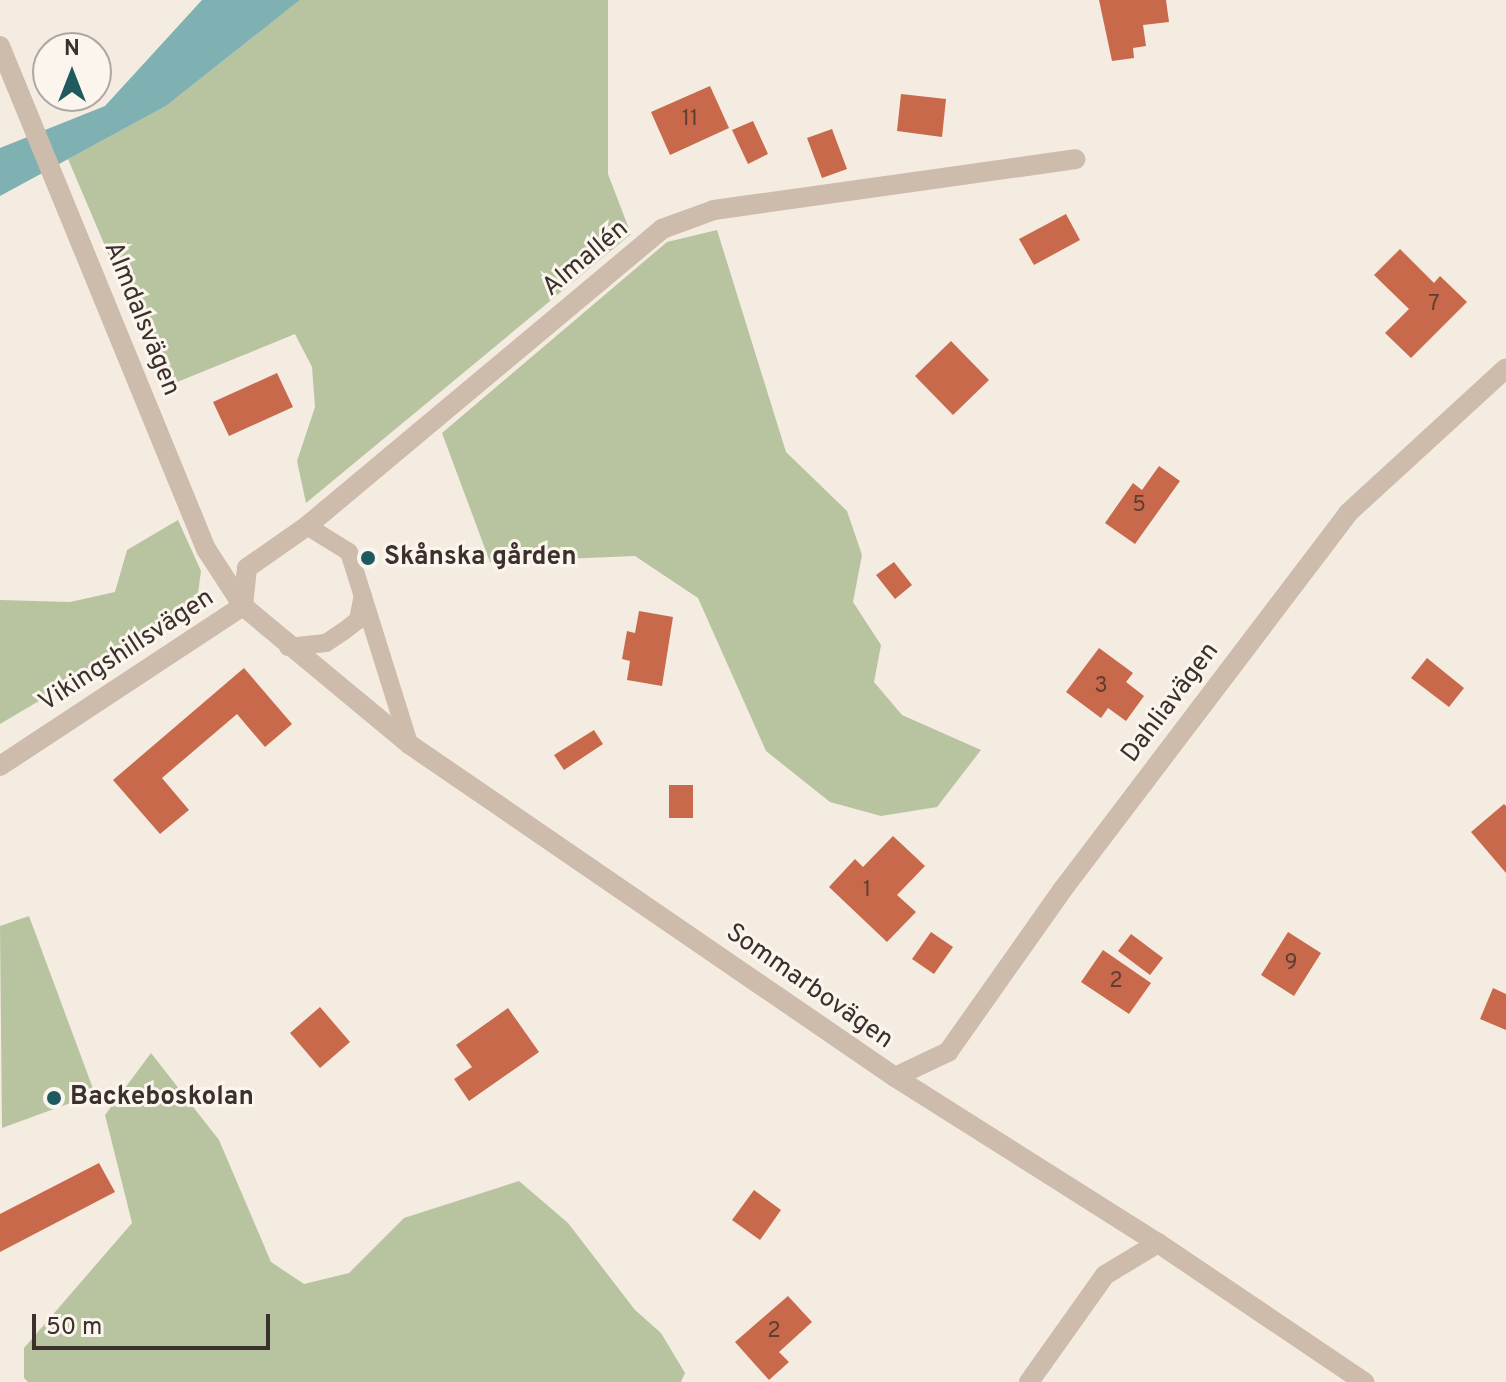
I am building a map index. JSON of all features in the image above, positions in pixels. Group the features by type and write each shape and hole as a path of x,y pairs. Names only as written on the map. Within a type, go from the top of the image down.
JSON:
{"street":[{"name":"Almdalsvägen","path":"0,46 206,549 243,606"},
{"name":"Almallén","path":"243,606 247,568 307,526 662,229 714,210 1075,159"},
{"name":"Dahliavägen","path":"895,1077 948,1052 1063,889 1348,513 1506,368"},
{"name":"Sommarbovägen","path":"243,606 288,647 409,744 895,1077 1158,1243 1364,1382"},
{"name":"Vikingshillsvägen","path":"0,766 243,606"},
{"path":"1029,1382 1105,1275 1158,1243"}],"lane":[{"path":"307,526 349,552 409,744"},
{"path":"288,647 326,643 344,631 358,620 363,592"}],"green space":[{"path":"300,0 608,0 608,174 631,234 306,503 297,461 315,407 312,367 295,334 165,387 68,159 166,106"},
{"path":"717,230 786,452 847,511 862,555 853,602 881,645 874,682 902,715 981,750 937,807 881,816 830,802 766,751 698,598 635,556 490,562 442,433 667,242"},
{"path":"178,520 201,571 196,608 0,724 0,600 70,602 115,592 127,550"},
{"path":"29,916 95,1094 2,1128 0,926"},
{"path":"151,1053 219,1140 271,1262 304,1284 349,1273 404,1218 519,1181 568,1223 635,1310 661,1333 685,1373 681,1382 28,1382 24,1378 24,1348 132,1223 105,1115"}],"water":[{"path":"202,0 300,0 166,106 0,196 0,148 90,112 112,112 112,98"}],"building":[{"path":"1099,0 1166,0 1169,22 1143,25 1146,46 1133,48 1134,58 1112,61"},
{"path":"710,86 729,128 670,155 651,112"},
{"path":"901,94 946,99 942,137 897,131"},
{"path":"753,121 768,154 748,164 732,130"},
{"path":"832,129 847,169 822,178 807,138"},
{"path":"1066,214 1080,240 1034,265 1019,239"},
{"path":"1400,249 1434,283 1440,276 1467,302 1411,358 1385,333 1409,309 1374,275"},
{"path":"951,341 989,380 953,415 915,376"},
{"path":"277,373 293,407 229,436 213,402"},
{"path":"1159,466 1180,481 1135,544 1105,523 1133,483 1142,490"},
{"path":"894,562 912,585 895,599 876,575"},
{"path":"639,611 673,617 662,686 627,680 630,661 622,659 627,631 635,633"},
{"path":"1099,648 1133,673 1126,682 1144,696 1126,721 1108,708 1101,718 1066,692"},
{"path":"1427,658 1464,688 1449,707 1411,678"},
{"path":"244,668 292,724 265,747 237,714 162,778 189,810 160,834 113,780"},
{"path":"594,730 603,744 564,770 554,755"},
{"path":"669,785 693,785 693,818 669,818"},
{"path":"1504,804 1506,806 1506,873 1471,832"},
{"path":"893,836 925,866 897,895 916,912 887,942 829,887 855,859 863,867"},
{"path":"931,932 953,947 934,974 912,959"},
{"path":"1288,932 1321,953 1294,996 1261,975"},
{"path":"1131,934 1163,958 1150,975 1118,951"},
{"path":"1103,950 1151,983 1129,1014 1081,982"},
{"path":"1493,988 1506,994 1506,1030 1480,1019"},
{"path":"320,1007 350,1042 320,1068 290,1033"},
{"path":"508,1008 539,1052 469,1101 454,1079 472,1067 456,1045"},
{"path":"99,1163 115,1192 0,1252 0,1214"},
{"path":"754,1190 781,1210 760,1240 732,1220"},
{"path":"788,1296 812,1322 779,1352 789,1362 769,1380 735,1342"}],"place":[{"name":"Skånska gården","path":"368,558"},
{"name":"Backeboskolan","path":"54,1098"}]}
